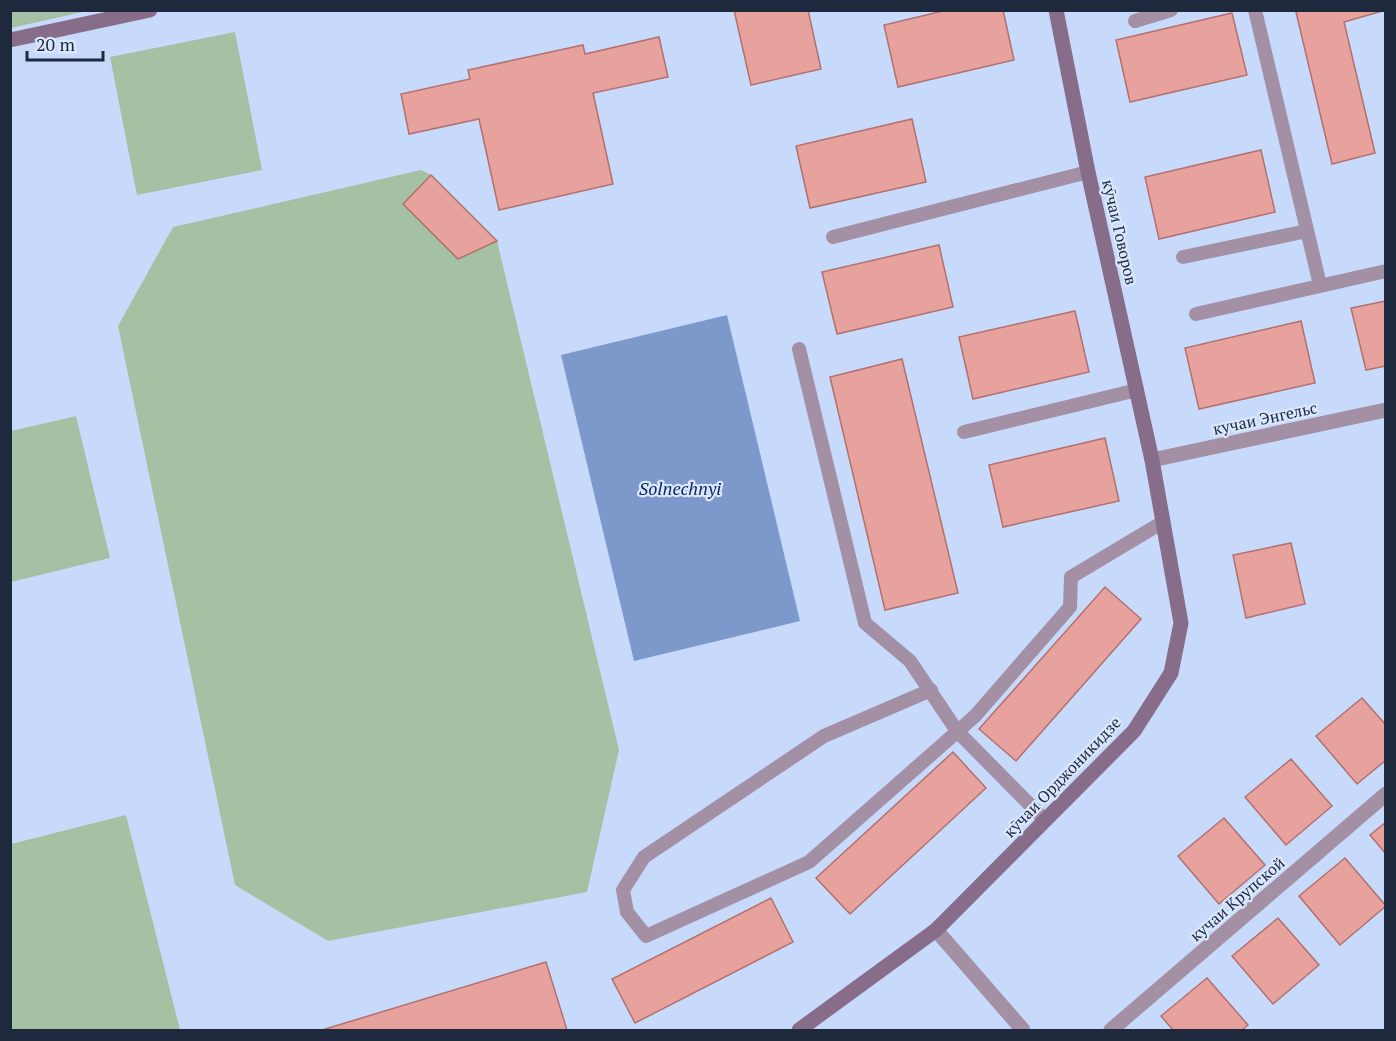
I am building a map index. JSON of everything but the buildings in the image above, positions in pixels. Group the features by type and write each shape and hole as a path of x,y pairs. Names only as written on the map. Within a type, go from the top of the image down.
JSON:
{"street":[{"path":"10,40 150,10"},
{"name":"кӯчаи Говоров","path":"1056,10 1088,172 1152,460"},
{"name":"кучаи Энгельс","path":"1152,460 1386,410"},
{"name":"кӯчаи Орджоникидзе","path":"799,1030 936,930 1134,731 1171,673 1181,623 1152,460"},
{"name":"кучаи Крупской","path":"1111,1030 1386,794"},
{"path":"936,930 1023,1030"}],"lane":[{"path":"1135,21 1170,10"},
{"path":"1255,10 1320,285"},
{"path":"833,237 1088,172"},
{"path":"1183,257 1307,231"},
{"path":"1196,314 1386,271"},
{"path":"799,349 865,623 910,661 957,731 1046,820"},
{"path":"964,432 1137,390"},
{"path":"931,690 824,736 644,857 623,890 627,912 646,936 809,862 975,716 1070,607 1071,578 1163,522"}],"green space":[{"path":"11,10 87,10 87,11 11,28"},
{"path":"235,32 262,170 137,195 110,57"},
{"path":"421,170 431,175 497,241 619,750 587,892 328,941 235,885 118,326 173,227"},
{"path":"76,416 110,558 11,582 11,431"},
{"path":"126,815 180,1030 11,1030 11,844"}],"water":[{"name":"Solnechnyi","path":"727,315 800,621 634,661 561,355"}]}
